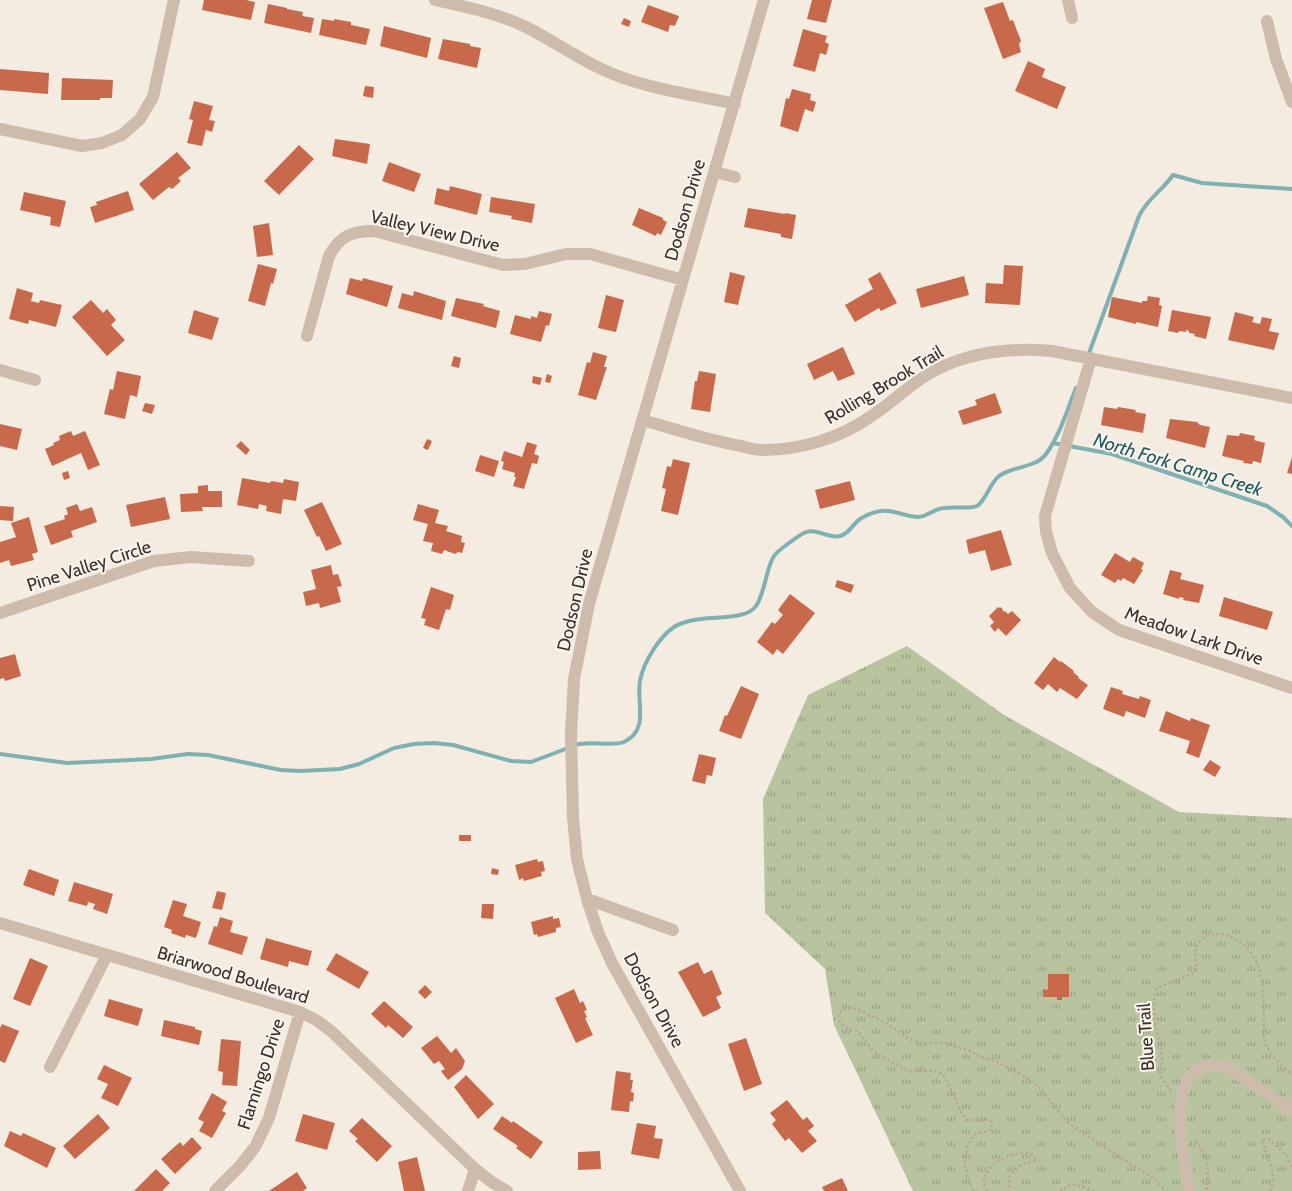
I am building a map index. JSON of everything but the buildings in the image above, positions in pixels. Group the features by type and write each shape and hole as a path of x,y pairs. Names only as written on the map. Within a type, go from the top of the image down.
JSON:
{"street":[{"path":"0,130 82,146 102,144 122,135 140,119 153,97 174,0"},
{"path":"435,0 488,12 526,27 582,60 614,75 642,84 735,104"},
{"name":"Dodson Drive","path":"740,1191 612,963 598,932 586,899 577,859 573,818 571,734 574,678 589,604 764,0"},
{"path":"1068,0 1072,18"},
{"path":"1267,21 1276,59 1292,102"},
{"path":"715,172 735,177"},
{"name":"Valley View Drive","path":"307,336 328,256 335,245 346,236 359,231 374,231 503,265 525,264 566,254 590,254 683,280"},
{"name":"Rolling Brook Trail","path":"642,420 721,443 762,450 782,449 817,443 850,430 924,376 948,364 970,356 999,350 1026,349 1052,351 1091,358 1292,398"},
{"name":"Meadow Lark Drive","path":"1091,358 1045,516 1046,532 1052,553 1070,588 1092,612 1118,630 1292,688"},
{"path":"0,370 36,380"},
{"name":"Pine Valley Circle","path":"0,613 154,561 191,557 249,561"},
{"path":"586,899 673,930"},
{"name":"Briarwood Boulevard","path":"4,924 300,1012 316,1020 331,1031 474,1169 507,1191"},
{"path":"50,1066 107,955"},
{"name":"Flamingo Drive","path":"215,1191 240,1166 255,1147 269,1118 300,1012"},
{"path":"1189,1191 1180,1139 1182,1097 1186,1082 1192,1074 1201,1067 1212,1064 1230,1069 1292,1110"},
{"path":"468,1191 474,1169"}],"path":[{"name":"Blue Trail","path":"1181,1112 1171,1091 1160,1075 1162,1057 1153,1009 1154,999 1157,988 1196,972 1197,963 1194,950 1197,942 1208,936 1221,933 1239,940 1251,950 1263,979 1265,1042 1271,1054 1292,1075"},
{"path":"974,1191 968,1176 965,1159 966,1149 975,1134 991,1130 993,1127 990,1120 966,1120 942,1074 935,1071 908,1071 873,1051 858,1031 848,1029 840,1022 839,1015 842,1010 848,1008 857,1010 886,1023 919,1043 946,1043 970,1050 1025,1077 1039,1087 1068,1123 1154,1179 1166,1191"},
{"path":"1192,1137 1205,1153 1207,1160 1207,1191"},
{"path":"1270,1191 1274,1173 1262,1139 1269,1139 1287,1156 1292,1168"},
{"path":"987,1191 983,1183 987,1172 994,1164 1024,1152 1034,1156 1036,1160 1019,1166 1008,1177 1009,1191"},
{"path":"1060,1191 1071,1184 1094,1191"}],"green space":[{"path":"907,646 1004,715 1179,812 1292,818 1292,1191 913,1191 834,1025 825,969 765,913 763,799 808,695"}],"waterway":[{"path":"1088,356 1139,216 1147,204 1173,175 1202,183 1292,189"},
{"name":"North Fork Camp Creek","path":"575,745 586,743 613,744 624,742 632,737 639,723 640,681 648,659 657,644 668,631 683,623 694,620 731,617 750,611 759,601 774,556 793,540 804,533 813,531 831,536 840,536 846,533 860,519 878,511 890,511 918,517 949,507 969,508 977,506 983,501 999,476 1042,459 1059,431 1076,388"},
{"name":"North Fork Camp Creek","path":"1053,443 1112,454 1267,506 1292,526"},
{"name":"North Fork Camp Creek","path":"0,754 67,763 151,759 188,754 208,755 281,770 300,771 340,769 359,764 394,748 414,744 434,743 453,745 511,761 531,762 568,748"}]}
